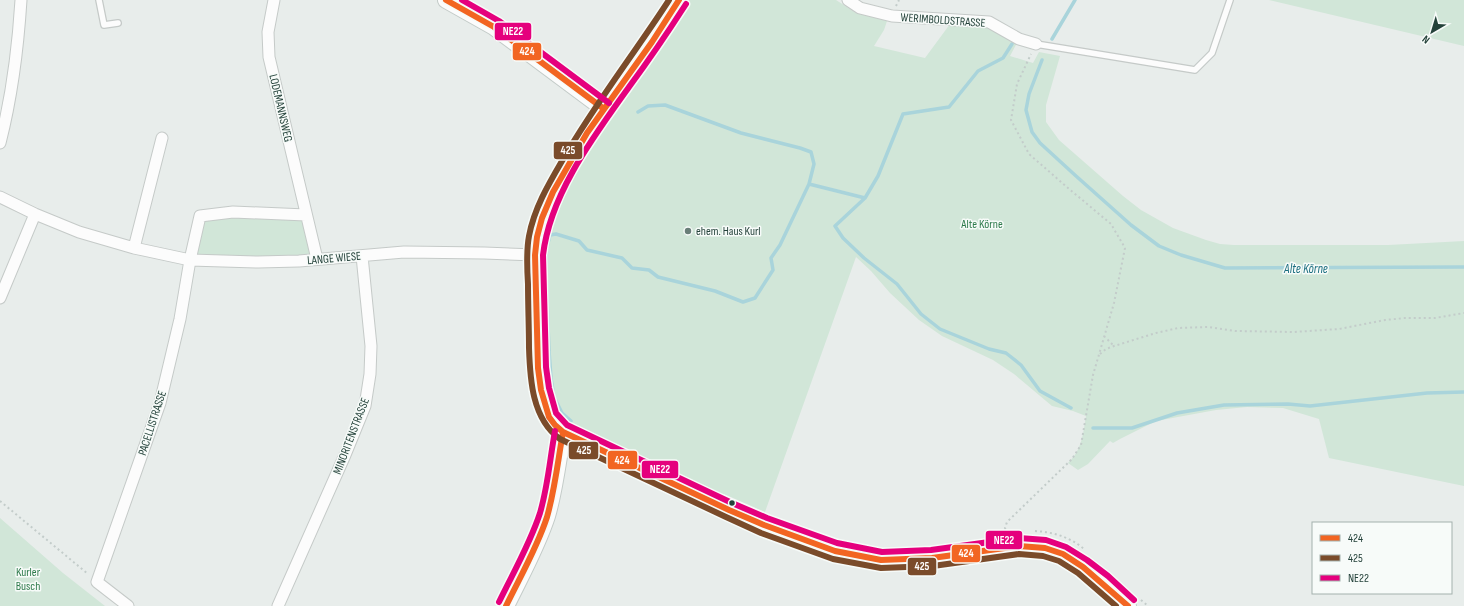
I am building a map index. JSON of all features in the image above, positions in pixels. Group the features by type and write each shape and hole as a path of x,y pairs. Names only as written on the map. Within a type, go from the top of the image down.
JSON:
{"street":[{"path":"0,143 12,84 19,30 21,0"},
{"name":"LODEMANNSWEG","path":"274,0 268,32 269,57 317,259"},
{"path":"446,0 494,28 604,109"},
{"path":"679,0 652,42 587,133 553,192 542,218 537,237 535,255 537,343 541,390 549,417 563,432 728,510 835,551 882,560 932,558 1019,546 1053,550 1079,563 1128,606"},
{"name":"WERIMBOLDSTRASSE","path":"848,0 860,8 892,16 989,22 1018,39 1036,44"},
{"path":"134,248 162,138"},
{"name":"LANGE WIESE","path":"0,197 35,214 79,232 134,248 190,260 258,262 404,252 535,255"},
{"path":"190,260 200,216 233,212 306,214"},
{"path":"0,298 35,214"},
{"name":"MINORITENSTRASSE","path":"278,606 345,455 365,406 370,374 371,346 362,256"},
{"name":"PACELLISTRASSE","path":"97,582 160,403 180,318 190,260"},
{"path":"506,606 528,563 547,516 554,488 563,432"},
{"path":"97,582 128,606"}],"lane":[{"path":"99,0 104,24 118,23"},
{"path":"1036,44 1195,70 1212,53 1230,0"}],"path":[{"path":"1019,546 1006,533 1005,528 1007,522 1072,459 1081,444 1093,375 1114,303 1125,248 1111,224 1029,154 1011,120 1017,84 1036,44"},
{"path":"1099,355 1106,349 1114,346 1178,328 1208,327 1235,331 1294,332 1339,329 1385,320 1435,318 1464,313"},
{"path":"1104,336 1114,346"},
{"path":"0,501 97,582"}],"green space":[{"path":"689,0 836,0 856,13 887,21 884,30 874,46 925,58 953,20 989,22 1019,39 1010,56 1033,63 1039,52 1060,56 1046,105 1046,122 1059,140 1141,210 1173,228 1206,240 1220,244 1234,245 1388,245 1464,241 1464,486 1329,458 1319,419 1283,408 1247,407 1216,410 1156,421 1113,443 1110,441 1088,464 1078,470 1068,463 1073,458 1079,447 1083,435 1086,416 1052,406 1014,374 993,360 942,336 919,320 890,293 871,271 856,257 765,512 724,494 715,494 591,436 569,424 556,410 550,393 546,366 544,261 545,243 549,222 560,197 606,118 658,47"},
{"path":"1269,0 1464,0 1464,46"},
{"path":"306,215 317,259 190,259 200,216"},
{"name":"Kurler Busch","path":"0,518 63,573 105,606 0,606"}],"waterway":[{"name":"Alte Körne","path":"1052,39 1075,0"},
{"path":"1012,44 1003,58 978,71 949,107 903,114 878,176 865,198 835,226 843,238 864,258 897,284 921,314 940,329 989,349 1006,353 1021,365 1040,391 1071,408"},
{"name":"Alte Körne","path":"1042,60 1029,94 1026,110 1032,132 1040,143 1076,176 1131,225 1159,246 1181,255 1225,268 1464,267"},
{"path":"571,421 562,413 554,397 551,378 546,272 546,251 550,235 556,234 579,241 587,250 622,258 632,268 649,270 658,277 715,291 743,302 755,298 773,270 771,258 780,245 809,184 814,164 811,152 741,133 665,105 648,106 638,112"},
{"path":"809,184 865,198"},
{"path":"1093,428 1132,428 1177,413 1224,405 1288,404 1310,406 1427,393 1464,392"}],"transit line":[{"name":"424","path":"446,0 494,27 604,109"},
{"name":"NE22","path":"462,0 499,21 609,103"},
{"name":"425","path":"669,0 574,140 547,188 531,226 527,260 530,372 534,398 543,421 560,439 761,533 833,559 881,568 933,566 1019,554 1043,556 1059,561 1078,573 1116,606"},
{"name":"424","path":"679,0 652,42 587,133 553,192 542,218 537,237 535,255 538,368 541,390 549,417 563,432 729,510 764,525 835,551 881,560 932,558 1019,546 1045,548 1063,554 1083,567 1128,606"},
{"name":"NE22","path":"686,4 588,146 564,188 554,210 547,232 543,255 546,367 549,388 556,413 567,425 732,503 767,518 837,543 882,552 931,550 1019,538 1046,540 1066,547 1087,560 1108,576 1134,600"},
{"name":"NE22","path":"499,602 526,547 540,513 547,482 555,431"},
{"name":"424","path":"506,606 533,551 547,517 563,432"}],"place":[{"name":"ehem. Haus Kurl","path":"688,231"}]}
